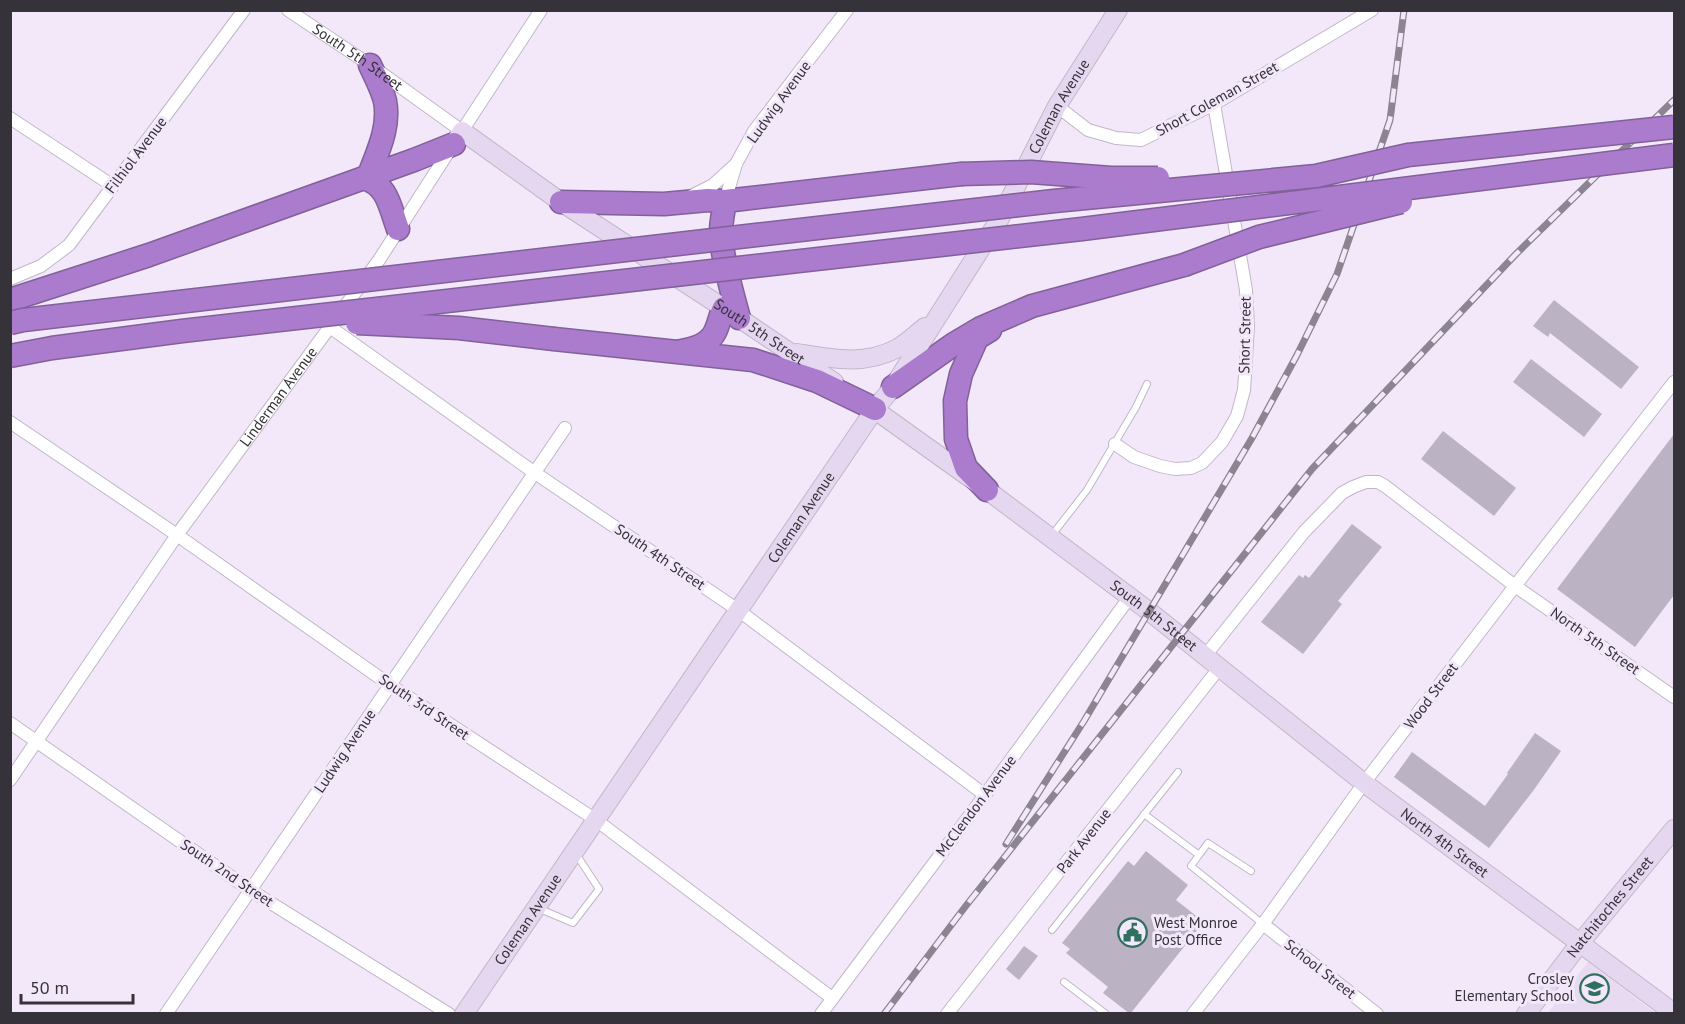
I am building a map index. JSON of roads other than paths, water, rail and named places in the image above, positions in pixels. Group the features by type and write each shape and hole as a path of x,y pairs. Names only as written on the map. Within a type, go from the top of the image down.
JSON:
{"highway":[{"path":"366,177 381,145 387,123 385,99 370,65"},
{"path":"10,323 803,229 1054,201 1316,176 1408,155 1674,127"},
{"path":"10,300 149,255 366,177 458,137"},
{"path":"10,356 63,346 1082,229 1674,155"},
{"path":"561,202 664,204 708,200 725,201 961,174 1031,172 1111,178 1316,176"},
{"path":"366,177 383,189 398,230"},
{"path":"893,387 981,328 1032,306 1184,265 1259,237 1498,177"},
{"path":"680,351 691,349 707,341 732,313 733,296 722,239 725,201"},
{"path":"987,490 966,468 956,439 955,401 961,374 977,338 1032,306"},
{"path":"238,325 368,323 459,328 753,360 817,381 875,409"}],"street":[{"name":"Filhiol Avenue","path":"10,279 41,266 69,245 244,10"},
{"name":"South 5th Street","path":"288,10 370,65 458,137 732,313 875,409 987,490 1220,667"},
{"name":"Linderman Avenue","path":"10,780 177,535 379,260 541,10"},
{"name":"Ludwig Avenue","path":"725,201 736,164 754,131 847,10"},
{"name":"Coleman Avenue","path":"464,1014 875,409 893,387 999,220 1057,106 1118,10"},
{"name":"Short Coleman Street","path":"1057,106 1088,130 1116,138 1141,140 1214,104 1372,10"},
{"name":"Short Street","path":"1115,444 1134,457 1160,466 1175,469 1191,468 1202,463 1222,442 1237,416 1244,390 1248,326 1246,299 1214,104"},
{"path":"10,118 113,186"},
{"path":"678,203 713,185 736,164"},
{"path":"790,352 842,360 882,355 900,347 938,317"},
{"name":"South 4th Street","path":"330,327 535,473 738,610 985,795"},
{"name":"Wood Street","path":"1192,1014 1263,924 1364,783 1674,382"},
{"name":"South 3rd Street","path":"10,422 177,535 390,685 596,820 832,998"},
{"name":"Ludwig Avenue","path":"165,1014 565,428"},
{"name":"North 5th Street","path":"1205,656 1304,532 1353,486 1366,482 1378,482 1515,586 1674,697"},
{"name":"McClendon Avenue","path":"821,1014 1129,598"},
{"name":"North 4th Street","path":"1220,667 1364,783 1674,1013"},
{"name":"Park Avenue","path":"947,1014 1220,667"},
{"name":"South 2nd Street","path":"10,723 250,890 449,1014"},
{"name":"Natchitoches Street","path":"1526,1014 1580,943 1674,829"},
{"name":"School Street","path":"1263,924 1377,1014"}],"lane":[{"path":"1050,538 1088,490 1147,384"},
{"path":"1052,930 1178,772"},
{"path":"1144,814 1199,855"},
{"path":"1251,871 1208,843 1191,866 1263,924"},
{"path":"536,908 573,923 599,889 574,852"},
{"path":"1064,982 1106,1014"}],"railway":[{"path":"1006,844 1084,721 1252,438 1337,274 1390,120 1404,10"},
{"path":"884,1014 965,907 1312,469 1516,254 1674,100"}],"place":[{"name":"West Monroe Post Office","path":"1133,932"},
{"name":"Crosley Elementary School","path":"1595,988"}]}
